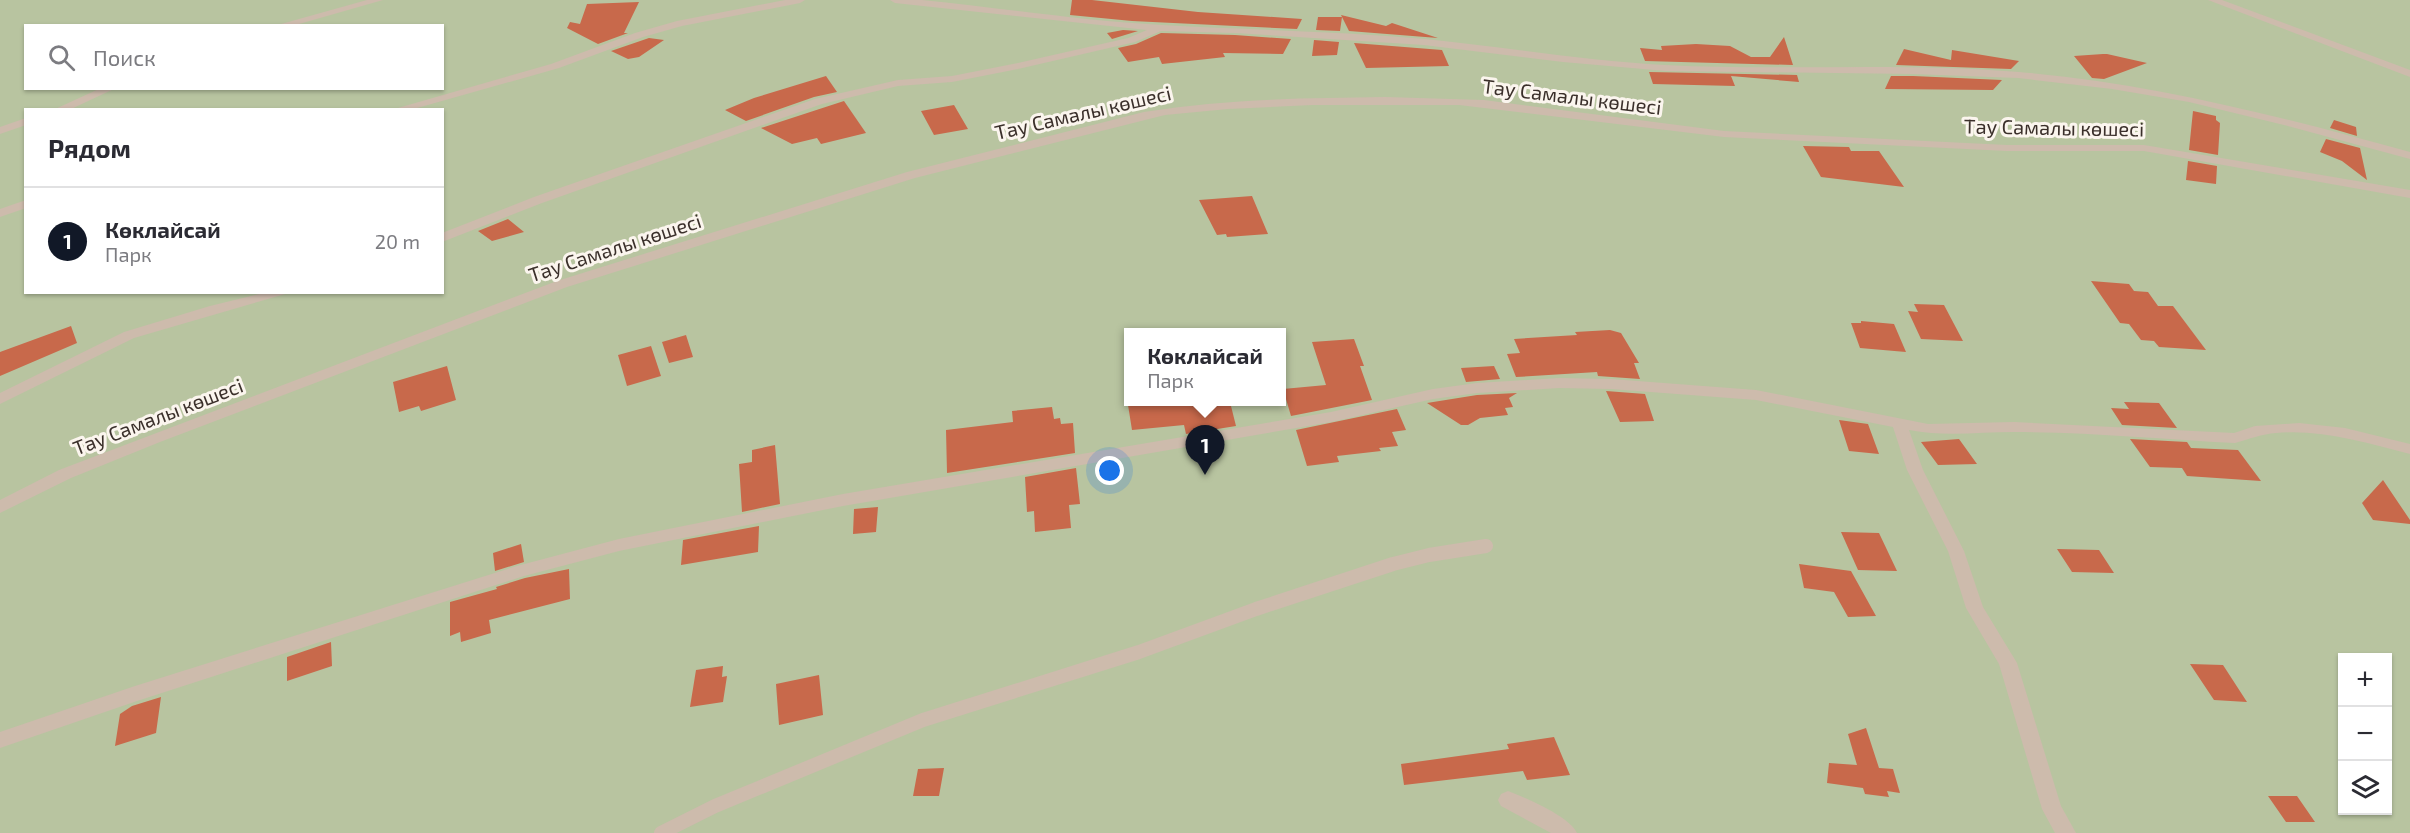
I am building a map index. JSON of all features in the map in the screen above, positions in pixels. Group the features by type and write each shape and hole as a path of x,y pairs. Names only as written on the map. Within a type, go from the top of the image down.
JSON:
{"street":[{"path":"287,24 378,0"},
{"path":"403,108 555,66 670,26 800,0"},
{"path":"895,0 1160,28 1402,40 1553,58 1666,68 1913,70 2018,75 2112,86 2189,99 2287,122 2410,156"},
{"path":"2213,0 2410,74"},
{"path":"444,237 538,200 830,98 898,83 952,79 1018,66 1131,40 1160,28"},
{"path":"63,108 106,90"},
{"name":"Тау Самалы көшесі","path":"0,507 65,474 155,438 562,284 911,175 1144,115 1178,109 1219,105 1345,101 1444,101 1506,106 1681,131 1724,134 2007,148 2144,148 2410,194"},
{"path":"0,131 24,123"},
{"path":"0,213 24,205"},
{"path":"0,399 129,335 204,311 277,294"},
{"path":"0,740 135,694 524,570 619,545 843,500 1298,423 1433,394 1477,388 1535,384 1611,384 1756,395 1928,429 2014,427 2235,438 2254,430 2290,428 2353,434 2410,449"},
{"path":"1899,423 1915,470 1956,551 1975,608 2008,663 2052,809 2066,833"},
{"path":"1508,800 1552,822 1567,833"}],"lane":[{"path":"661,833 715,806 924,720 1139,652 1256,609 1393,564 1430,555 1486,546"}],"green space":[{"path":"0,0 2410,0 2410,833 0,833"}],"building":[{"path":"1072,0 1302,19 1297,29 1132,21 1070,15"},
{"path":"639,2 624,33 628,33 598,44 567,28 570,22 580,24 587,4"},
{"path":"1341,15 1386,26 1392,23 1438,38 1349,31"},
{"path":"1318,17 1342,17 1340,31 1316,30"},
{"path":"1123,30 1138,31 1112,39 1107,33"},
{"path":"1161,33 1291,39 1283,54 1223,53 1225,57 1162,64 1159,57 1128,62 1118,48 1136,44"},
{"path":"1784,37 1793,65 1645,61 1640,48 1662,50 1661,46 1696,44 1730,46 1751,57 1770,57"},
{"path":"649,38 664,40 639,57 628,59 611,51"},
{"path":"1314,40 1339,42 1337,55 1312,56"},
{"path":"1354,43 1442,50 1449,66 1366,68"},
{"path":"1904,49 1951,60 1952,50 2019,61 2011,69 1896,65"},
{"path":"2107,54 2147,63 2104,79 2092,78 2074,56"},
{"path":"1649,72 1797,75 1799,82 1731,76 1735,86 1653,84"},
{"path":"826,76 837,92 814,97 746,121 725,110 754,98"},
{"path":"1891,76 2002,80 1993,90 1885,89"},
{"path":"844,101 866,133 821,144 817,138 792,144 761,128"},
{"path":"954,105 968,129 934,135 921,111"},
{"path":"2193,111 2216,116 2216,120 2220,123 2218,155 2189,150"},
{"path":"2334,120 2356,127 2357,136 2330,128"},
{"path":"2326,139 2360,148 2367,180 2342,161 2320,152"},
{"path":"1803,146 1849,147 1851,151 1879,151 1904,187 1821,177"},
{"path":"2188,161 2217,166 2216,184 2186,180"},
{"path":"1252,196 1268,234 1227,237 1226,234 1217,235 1199,200"},
{"path":"508,219 524,232 492,241 478,231"},
{"path":"2091,281 2129,284 2134,291 2148,292 2158,306 2173,306 2206,350 2159,347 2154,341 2141,340 2129,324 2120,323"},
{"path":"1914,304 1944,305 1963,341 1921,339 1908,311 1918,312"},
{"path":"1861,321 1894,324 1906,352 1860,348 1851,323 1861,323"},
{"path":"71,326 77,343 0,376 0,352"},
{"path":"1610,330 1621,333 1639,363 1634,363 1640,379 1598,376 1597,372 1516,377 1507,354 1520,353 1514,339 1577,335 1575,332"},
{"path":"686,335 693,357 669,363 662,342"},
{"path":"1354,339 1364,366 1360,366 1372,400 1291,416 1286,399 1286,389 1326,385 1312,342"},
{"path":"651,346 661,376 627,386 618,355"},
{"path":"447,366 456,400 421,411 419,406 399,412 393,382"},
{"path":"1494,366 1500,379 1466,382 1461,368"},
{"path":"1606,391 1645,394 1654,421 1620,422"},
{"path":"1517,393 1509,398 1513,407 1505,408 1508,415 1480,418 1468,425 1461,425 1427,403 1477,395"},
{"path":"2124,402 2159,403 2177,428 2122,425 2111,408 2129,409"},
{"path":"1128,406 1231,406 1236,426 1186,434 1184,425 1132,430"},
{"path":"1052,407 1054,419 1060,418 1061,424 1073,423 1075,453 947,473 946,430 1013,422 1012,411"},
{"path":"1397,409 1406,430 1392,432 1398,446 1379,448 1381,451 1337,456 1339,462 1307,466 1296,430"},
{"path":"1839,420 1868,424 1879,454 1849,451"},
{"path":"1959,439 1977,464 1938,465 1921,442"},
{"path":"2130,439 2187,442 2191,448 2238,450 2261,481 2187,476 2182,468 2150,467"},
{"path":"775,445 780,504 742,512 739,464 752,462 752,450"},
{"path":"1076,468 1080,504 1069,505 1071,528 1035,532 1034,511 1027,512 1025,477"},
{"path":"2383,480 2410,520 2410,524 2373,520 2362,503"},
{"path":"878,507 876,532 853,534 854,509"},
{"path":"759,526 758,552 681,565 683,540"},
{"path":"1841,532 1879,533 1897,571 1858,570"},
{"path":"521,544 524,562 495,571 493,553"},
{"path":"2057,549 2099,550 2114,573 2072,572"},
{"path":"1799,564 1851,571 1876,616 1848,617 1834,592 1804,588"},
{"path":"569,569 570,599 489,620 491,633 461,642 460,632 450,636 450,602 497,589 496,587 525,578"},
{"path":"331,642 332,666 287,681 287,657"},
{"path":"2190,664 2223,665 2247,702 2214,700"},
{"path":"723,666 722,677 727,676 723,702 690,707 696,670"},
{"path":"819,675 823,715 779,725 776,684"},
{"path":"161,697 156,733 115,746 120,714 132,706"},
{"path":"1866,728 1879,768 1893,769 1900,793 1887,791 1889,797 1865,794 1863,788 1827,783 1829,763 1857,765 1848,734"},
{"path":"1554,737 1570,775 1527,780 1523,771 1404,785 1401,764 1509,749 1507,744"},
{"path":"944,768 939,796 913,796 918,769"},
{"path":"2268,796 2297,796 2315,822 2286,822"}],"place":[{"name":"Көклайсай","path":"1205,475"}]}
